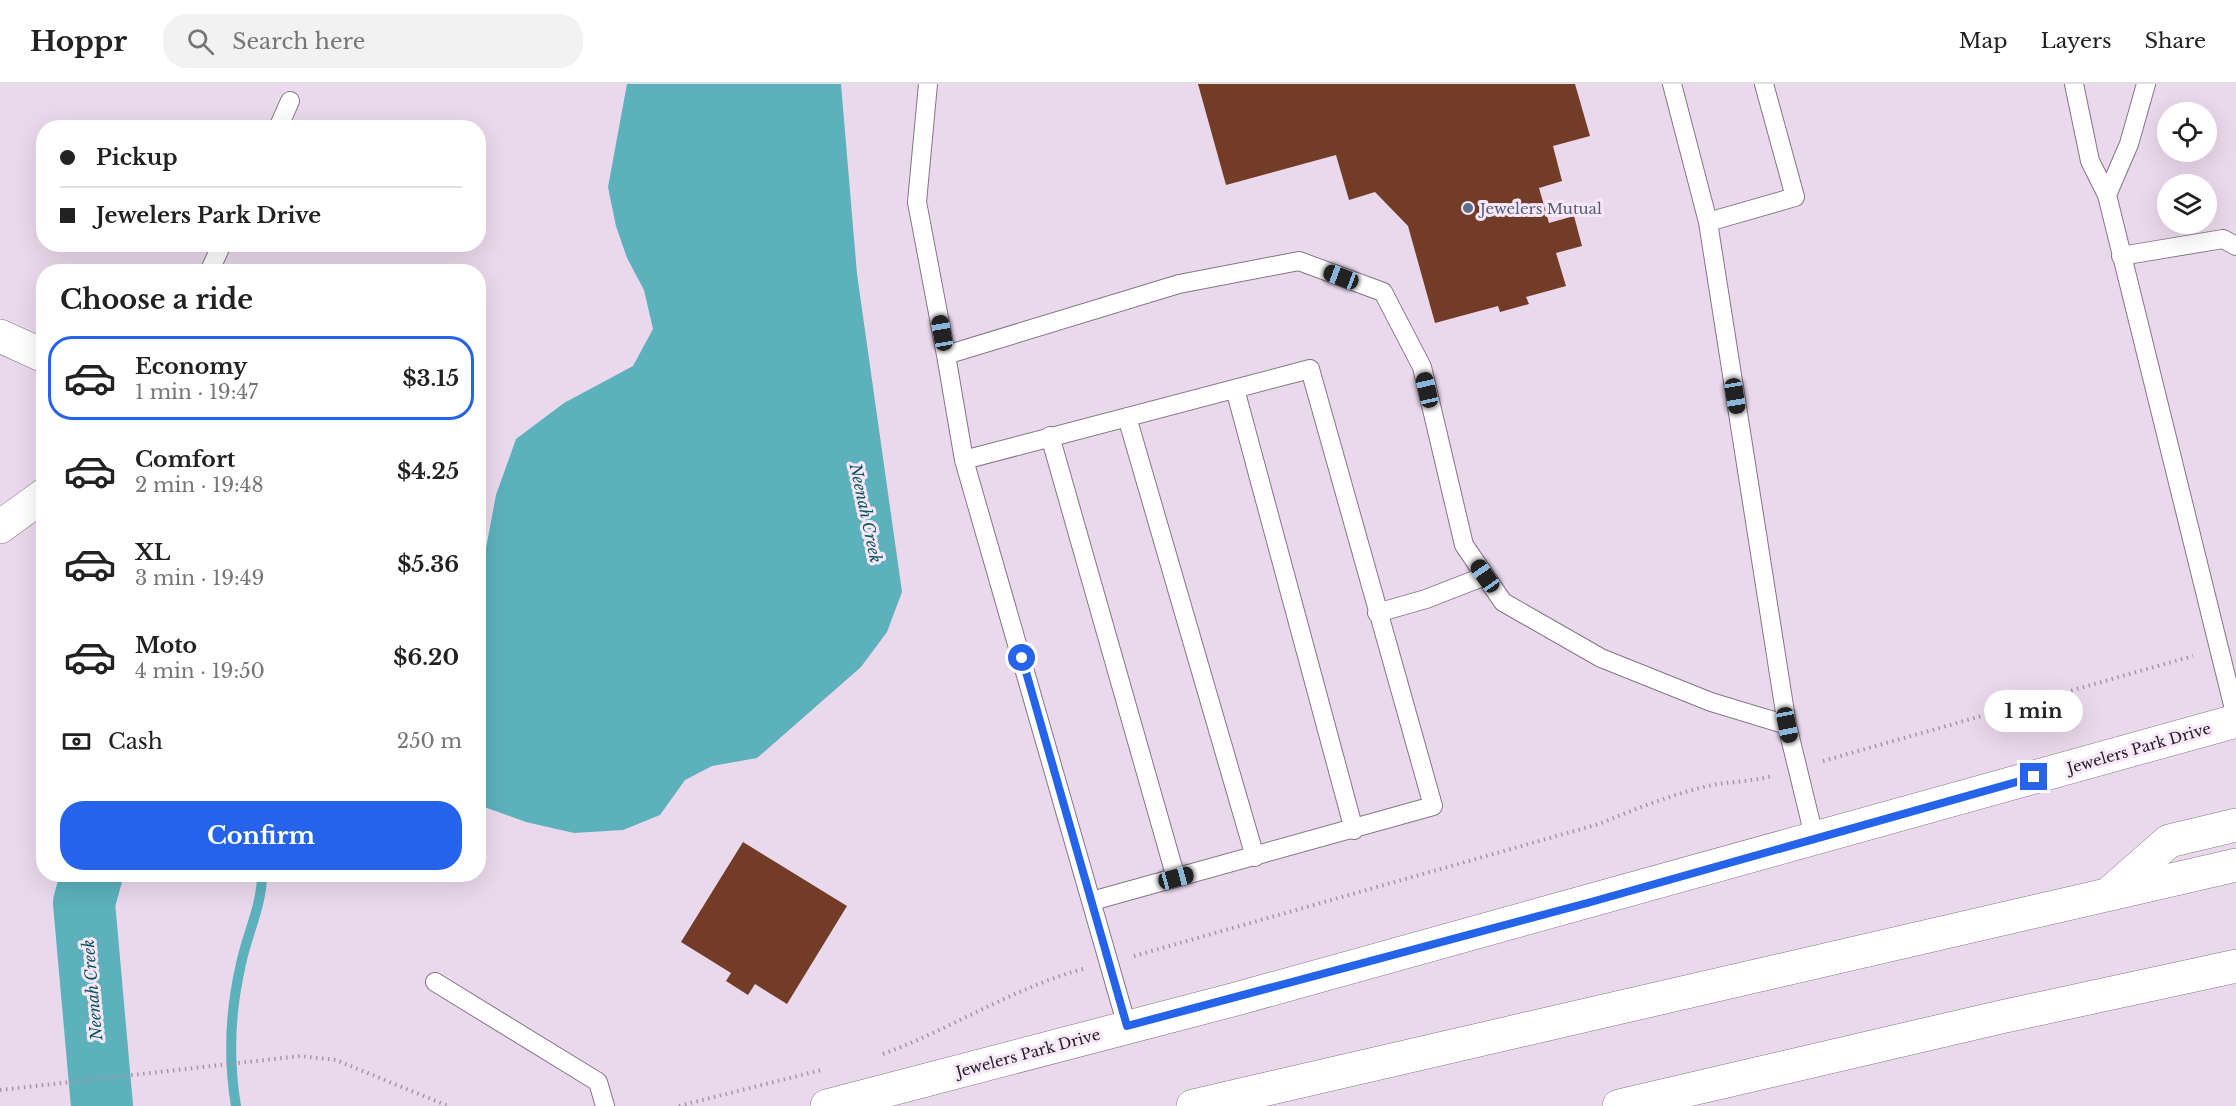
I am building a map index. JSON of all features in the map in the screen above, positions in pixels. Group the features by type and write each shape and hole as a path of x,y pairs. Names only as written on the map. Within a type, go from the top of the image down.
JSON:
{"main road":[{"path":"0,336 36,352"},
{"path":"0,527 36,501"},
{"name":"Jewelers Park Drive","path":"827,1106 1004,1061 1815,840 2236,719"},
{"path":"2108,895 2169,841 2236,825"},
{"path":"1193,1106 2236,865"},
{"path":"1619,1106 2001,1017 2236,966"}],"lane":[{"path":"928,84 917,202 964,460 1127,1026"},
{"path":"1672,84 1708,222 1787,725 1815,840"},
{"path":"1708,222 1795,197 1764,84"},
{"path":"2074,84 2090,161 2107,195 2236,719"},
{"path":"2107,195 2129,144 2146,84"},
{"path":"282,120 290,101"},
{"path":"2121,256 2223,239 2236,246"},
{"path":"946,355 1179,284 1299,261 1383,292 1422,368 1464,545 1503,602 1601,658 1712,702 1787,725"},
{"path":"964,460 1310,369 1433,806 1354,830 1092,901"},
{"path":"1235,389 1354,830"},
{"path":"1127,417 1255,857"},
{"path":"1050,436 1176,878"},
{"path":"1377,613 1426,599 1485,576"},
{"path":"435,982 598,1082 605,1106"}],"path":[{"path":"873,1056 936,1032 1048,978 1599,824 1655,801 1711,785 1755,781 2220,648"},
{"path":"0,1090 300,1056 336,1060 448,1106"},
{"path":"679,1106 827,1068"}],"water":[{"path":"627,84 841,84 857,274 902,592 887,632 861,667 757,758 712,766 685,780 660,815 623,830 574,833 526,822 486,808 486,549 496,495 516,439 564,403 633,366 653,329 644,290 627,258 616,226 608,187"}],"building":[{"name":"Jewelers Mutual","path":"1198,84 1575,84 1590,136 1553,146 1562,181 1539,188 1549,223 1574,216 1582,246 1556,253 1566,286 1526,297 1529,304 1500,312 1498,306 1435,323 1408,226 1375,192 1349,200 1336,155 1226,185"},
{"path":"743,842 847,906 787,1004 755,984 748,995 726,981 731,973 681,942"}],"waterway":[{"name":"Neenah Creek","path":"90,882 84,903 102,1106"},
{"path":"236,1106 231,1052 234,999 260,897 261,882"}],"place":[{"name":"Jewelers Mutual","path":"1468,208"}],"route":[{"path":"1022,658 1092,901 1107,963 1127,1026 1236,999 1591,902 2034,777"}]}
